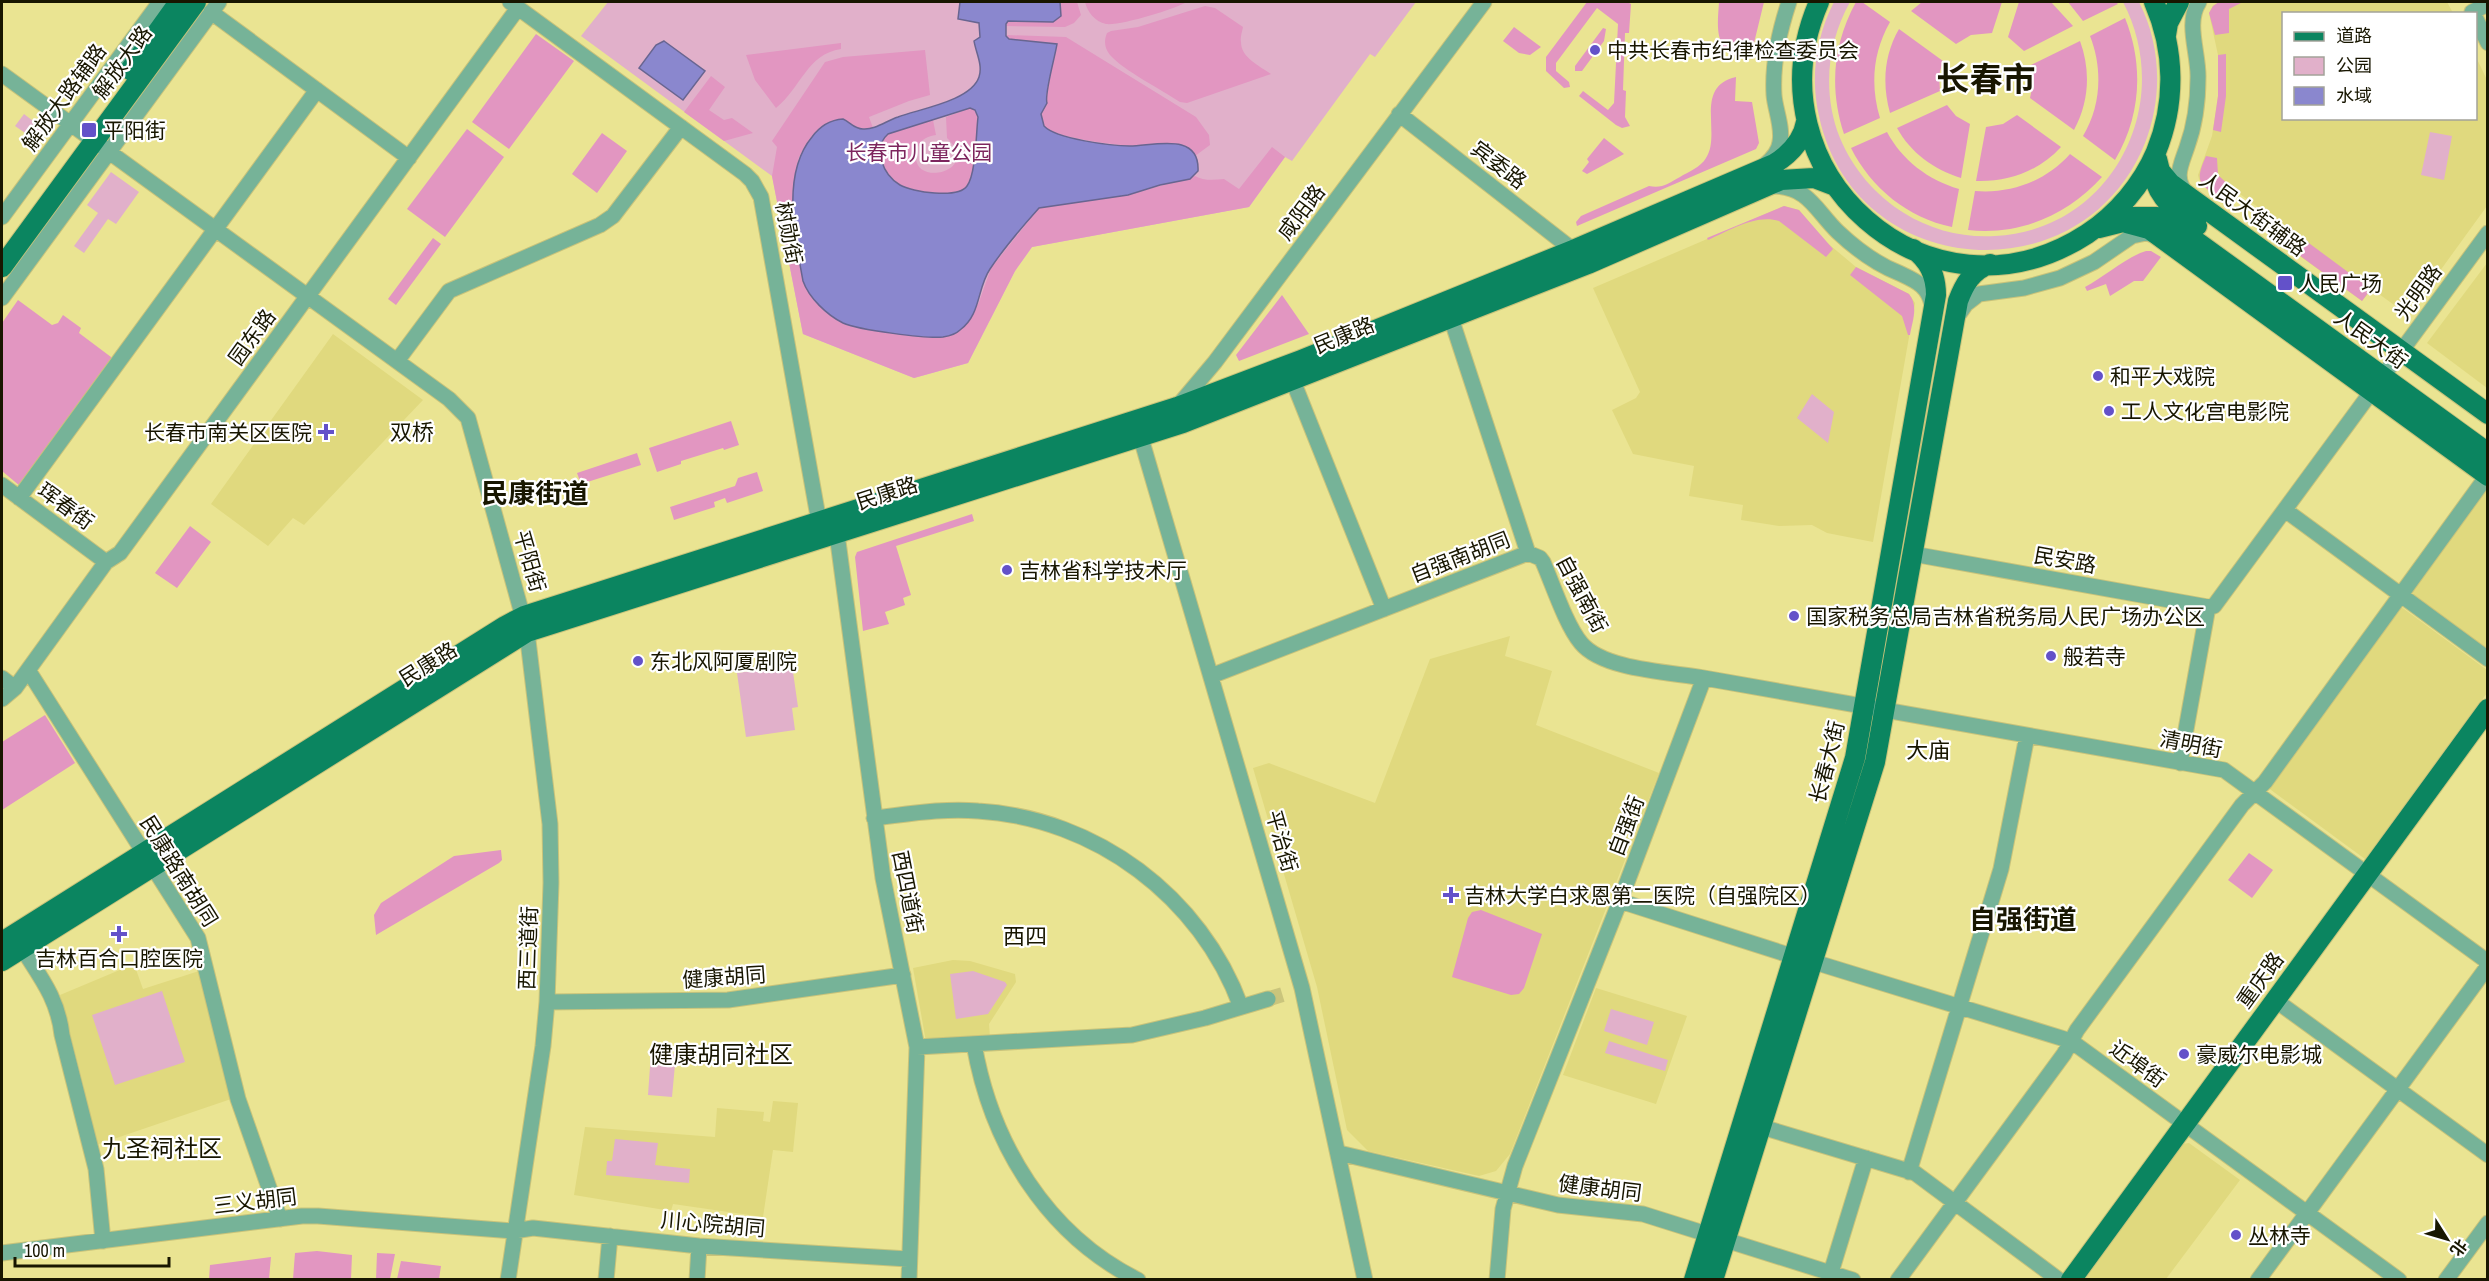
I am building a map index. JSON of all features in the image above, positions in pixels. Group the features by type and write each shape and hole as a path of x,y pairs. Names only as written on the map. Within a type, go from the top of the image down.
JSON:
{"main road":[{"name":"解放大路","path":"2,267 179,2"},
{"path":"2154,2 2167,41"},
{"path":"1815,7 1805,45 1801,77 1806,122 1818,157 1835,186 1868,222 1894,240 1913,249 1955,262 1990,264 2019,261 2051,253 2096,228 2129,196 2156,150 2165,124 2170,92 2168,23 2179,2"},
{"name":"解放大路","path":"2,244 89,137 209,5"},
{"name":"民康路","path":"526,624 819,522 1138,429 1293,381 1588,264 1761,179 1786,156 1801,137 1806,122"},
{"name":"人民大街辅路","path":"2156,150 2158,164 2164,177 2193,200 2386,372 2487,476"},
{"name":"人民大街","path":"2156,150 2152,171 2155,186 2171,206 2487,453"},
{"name":"民康路","path":"2,961 148,860 505,626 526,624 837,534 1138,429 1177,407 1301,360 1573,250 1761,179 1781,180 1796,177 1822,180 1835,186"},
{"name":"人民大街","path":"2096,228 2122,218 2144,216 2157,217 2171,223 2386,372 2487,438"},
{"name":"人民大街辅路","path":"2096,228 2112,224 2133,224 2149,229 2163,240 2386,372 2487,414"},
{"name":"长春大街","path":"1694,1280 1718,1236 1762,1126 1847,787 1864,707 1933,317 1936,288 1933,272 1924,258 1913,249"},
{"name":"长春大街","path":"1713,1280 1718,1236 1804,959 1867,793 1886,711 1954,322 1963,287 1976,271 1990,264"},
{"name":"重庆路","path":"2071,1280 2487,709"},
{"name":"民康路","path":"2,942 148,860"}],"street":[{"name":"解放大路辅路","path":"2,298 160,2"},
{"name":"咸阳路","path":"1177,407 1215,362 1484,2"},
{"path":"1789,2 1778,40 1774,68 1774,96 1781,141 1761,179 1802,193 1836,230 1865,254 1922,284 1929,294 1933,317"},
{"path":"2167,41 2172,26 2193,2"},
{"path":"2193,200 2181,186 2178,174 2192,131 2198,94 2198,57 2192,16 2199,2"},
{"name":"树勋街","path":"514,4 752,181 761,197 819,522"},
{"name":"园东路","path":"2,699 15,688 106,562 120,553 409,158 514,4"},
{"path":"2472,11 2487,4"},
{"path":"209,5 317,90 409,158"},
{"path":"2477,22 2487,43"},
{"name":"平阳街","path":"2,74 457,405 468,418 526,624"},
{"path":"19,498 317,90"},
{"name":"宾委路","path":"1399,114 1573,250"},
{"path":"397,361 449,291 600,225 614,216 681,127"},
{"name":"解放大路辅路","path":"2,217 89,137"},
{"path":"1954,322 1966,304 1979,294 2025,288 2060,278 2094,262 2132,236 2146,233 2163,240"},
{"name":"光明路","path":"2386,372 2487,233"},
{"name":"自强南胡同","path":"1211,676 1528,553 1451,318"},
{"path":"2180,763 2208,607 2219,602 2386,372"},
{"path":"1293,381 1384,609"},
{"name":"平治街","path":"1138,429 1211,676 1339,1153 1365,1280"},
{"path":"1898,1280 2064,1054 2077,1030 2242,805 2271,773 2487,476"},
{"name":"珲春街","path":"2,485 106,562"},
{"path":"2285,510 2487,659"},
{"path":"819,522 837,534"},
{"name":"西四道街","path":"837,534 883,878 917,1047 909,1280"},
{"name":"自强南街","path":"1528,553 1540,558 1543,562 1575,635 1587,650 1612,662 1704,678"},
{"name":"民安路","path":"1913,554 2208,607"},
{"name":"西三道街","path":"508,1280 547,1002 551,883 550,832 526,624"},
{"name":"民康路南胡同","path":"28,670 200,945 238,1099 280,1219"},
{"path":"2,678 15,688"},
{"path":"1704,678 1864,707"},
{"name":"自强街","path":"1497,1280 1506,1193 1704,678"},
{"name":"清明街","path":"1864,707 2224,771 2487,964"},
{"path":"1909,1172 2001,869 2027,736"},
{"path":"874,818 935,811 1002,813 1045,823 1105,848 1140,870 1186,913 1223,965 1241,1007"},
{"name":"近埠街","path":"1620,901 2071,1041 2399,1280"},
{"path":"22,948 54,999 59,1014 62,1035 96,1169 103,1241"},
{"path":"2258,1280 2487,964"},
{"name":"健康胡同","path":"547,1002 728,1000 903,975"},
{"path":"917,1047 1132,1035 1169,1028 1268,999"},
{"path":"2275,1000 2487,1155"},
{"path":"974,1044 990,1110 1020,1171 1063,1224 1097,1254 1130,1278"},
{"path":"1762,1126 1915,1173 2059,1280"},
{"name":"健康胡同","path":"1339,1153 1558,1205 1643,1214 1718,1236 1830,1275 1853,1280"},
{"path":"1830,1275 1866,1158"},
{"name":"三义胡同","path":"2,1253 318,1216 514,1231"},
{"path":"2446,1280 2487,1223"},
{"name":"川心院胡同","path":"514,1231 533,1228 699,1246 909,1259"},
{"path":"606,1280 610,1236"},
{"path":"697,1280 699,1246"}],"shaded area":[{"path":"1060,2 1077,2 1081,15 1074,23 1065,27 1006,26 1008,21 1053,22 1061,9"},
{"path":"1085,2 1187,2 1147,16 1106,24 1092,16"},
{"path":"1587,2 1627,2 1631,4 1629,33 1625,33 1623,90 1626,91 1625,117 1630,126 1622,128 1616,125 1579,96 1583,91 1608,110 1614,103 1618,24 1597,8 1556,63 1556,71 1569,82 1570,87 1564,88 1546,71 1546,57"},
{"path":"1719,2 1764,2 1754,43 1738,42 1737,56 1729,52 1720,40"},
{"path":"1856,2 1862,2 1890,22 1880,45 1875,69 1875,93 1880,118 1844,134 1836,100 1836,66 1842,34"},
{"path":"1922,2 2002,2 1992,33 1971,35 1956,44 1911,11"},
{"path":"2019,2 2051,2 2073,26 2024,51 2008,37"},
{"path":"2068,2 2116,2 2118,4 2083,21"},
{"path":"2219,2 2447,2 2452,12 2282,12 2282,120 2477,120 2477,59 2487,80 2487,206 2408,315 2372,289 2362,301 2261,228 2270,216 2233,189 2224,201 2204,186 2199,179 2198,175 2212,136 2218,96 2218,55 2209,13"},
{"path":"2219,2 2243,2 2229,9 2229,33 2215,35 2209,13"},
{"path":"1205,6 1215,8 1243,27 1241,40 1244,53 1271,74 1187,103 1180,102 1124,67 1107,50 1105,38 1111,31 1138,27"},
{"path":"2125,18 2135,54 2137,90 2130,126 2115,160 2083,136 2094,112 2098,87 2097,61 2090,36"},
{"path":"1514,27 1541,47 1530,55 1519,53 1503,41"},
{"path":"1603,28 1606,29 1604,41 1582,71 1575,71 1575,66"},
{"path":"1899,29 1943,61 1939,75 1940,91 1890,113 1885,81 1887,59"},
{"path":"536,34 574,61 509,149 472,122"},
{"path":"1006,35 1066,37 1196,117 1209,135 1210,145 1195,156 1192,152 1104,143 1052,132 1044,126 1041,114 1046,103 1057,44 1009,39"},
{"path":"2080,41 2086,64 2087,86 2083,109 2074,130 2030,98 2033,83 2031,65"},
{"path":"841,43 841,49 829,52 812,65 776,108 755,80 746,55"},
{"path":"925,50 930,95 869,117 873,128 860,129 843,119 804,148 799,157 794,180 794,223 798,246 861,328 915,335 950,335 959,331 968,322 979,302 991,268 1039,208 1128,195 1195,176 1213,180 1224,179 1239,189 1272,147 1285,157 1249,207 1032,247 1015,271 968,363 914,378 803,334 772,176 777,147 772,141 825,62 843,57"},
{"path":"2226,54 2226,96 2221,132 2213,130 2218,96 2218,55"},
{"path":"711,76 725,87 709,110 724,120 732,118 753,133 724,141 684,112"},
{"path":"1736,77 1735,101 1752,102 1759,143 1756,149 1577,226 1576,222 1581,216 1649,186 1665,185 1701,164 1710,148 1711,112 1715,90 1723,82"},
{"path":"1947,105 1956,116 1970,124 1961,178 1941,170 1924,159 1909,145 1897,128"},
{"path":"970,108 975,110 978,117 974,163 967,186 953,192 932,193 902,186 890,176 879,150 886,136 900,128 933,120 936,135 921,142 916,160 921,169 930,173 941,172 950,168 956,161 956,150 947,138 946,117"},
{"path":"2017,115 2061,147 2043,163 2023,173 2012,177 1976,181 1986,127 2003,124"},
{"path":"467,129 504,157 445,237 407,209"},
{"path":"1887,132 1900,151 1917,168 1959,189 1952,227 1936,223 1906,209 1880,188 1859,163 1851,148"},
{"path":"602,133 627,151 597,193 572,174"},
{"path":"1604,138 1624,154 1587,174 1582,171 1589,162 1587,159"},
{"path":"2070,154 2102,177 2074,202 2058,212 2024,226 2006,230 1968,230 1975,191 2002,190 2027,184 2050,172"},
{"path":"2206,156 2217,158 2218,175 2233,189 2224,201 2205,187 2200,178"},
{"path":"1784,206 1799,210 1825,241 1856,267 1909,294 1915,303 1873,542 1827,533 1812,525 1779,526 1741,520 1743,505 1689,496 1694,466 1633,454 1612,410 1636,398 1640,392 1593,288"},
{"path":"1784,206 1799,210 1833,249 1826,257 1779,221 1770,219 1752,222 1708,240 1707,238"},
{"path":"433,238 441,244 396,305 388,299"},
{"path":"2302,238 2371,289 2362,301 2292,250"},
{"path":"2151,251 2161,257 2143,281 2134,281 2110,296 2106,284 2087,291 2085,287 2132,257"},
{"path":"2487,263 2487,388 2427,343"},
{"path":"1856,267 1909,294 1914,304 1910,335 1908,335 1902,316 1850,275"},
{"path":"1282,295 1309,334 1239,361 1236,355"},
{"path":"18,300 52,325 58,323 63,315 81,328 79,333 111,357 111,361 20,486 2,471 2,323"},
{"name":"长春市南关区医院","path":"333,334 423,400 304,525 293,518 268,546 211,504"},
{"path":"731,421 739,445 681,461 681,464 657,472 649,448"},
{"path":"637,453 641,465 581,484 577,473"},
{"path":"757,472 763,491 727,503 725,498 714,502 715,507 674,520 670,507 735,486 738,478"},
{"path":"2487,487 2487,654 2408,595"},
{"path":"972,514 974,521 896,546 911,595 903,598 905,605 885,612 889,624 863,631 855,557 857,552"},
{"path":"190,526 211,542 177,588 155,573"},
{"path":"2400,606 2487,670 2487,693 2365,859 2267,787"},
{"name":"吉林大学白求恩第二医院（自强院区）","path":"1510,636 1505,656 1552,671 1536,725 1659,773 1510,1154 1496,1171 1479,1176 1368,1151 1347,1130 1317,987 1253,768 1269,763 1375,803 1430,659"},
{"path":"45,715 75,763 2,810 2,742"},
{"path":"501,850 502,860 499,863 376,935 374,915 381,903 454,856"},
{"path":"2249,853 2273,870 2252,898 2228,880"},
{"path":"1481,910 1542,934 1524,988 1519,994 1511,995 1452,977 1468,918 1472,912"},
{"path":"953,960 970,961 1015,974 1016,982 989,1024 990,1038 926,1042 913,968"},
{"path":"134,964 143,989 199,971 234,1098 96,1145 82,1088 84,1087 60,995"},
{"path":"1596,988 1687,1016 1656,1104 1563,1075"},
{"path":"773,1101 798,1103 793,1152 773,1150 763,1217 673,1204 671,1211 574,1195 585,1127 715,1137 717,1108 764,1112 763,1121 770,1122"},
{"path":"2189,1143 2240,1180 2166,1279 2082,1280 2182,1144"},
{"path":"317,1251 352,1255 351,1279 293,1279 295,1253"},
{"path":"377,1253 395,1254 390,1279 376,1279"},
{"path":"271,1257 269,1279 209,1279 210,1265"},
{"path":"401,1261 441,1266 439,1279 397,1279"}],"green space":[{"name":"长春市儿童公园","path":"608,2 1416,2 1375,57 1370,54 1292,161 1285,157 1249,207 1032,247 1015,271 968,363 914,378 803,334 772,176 581,36"},
{"path":"1834,2 1850,2 1836,34 1830,68 1831,104 1840,138 1858,171 1874,190 1893,206 1925,224 1948,232 1971,236 1995,236 2037,228 2072,211 2101,186 2123,155 2137,119 2142,80 2138,41 2123,2 2139,2 2152,36 2155,53 2157,90 2155,108 2145,143 2115,193 2073,227 2024,246 1972,250 1921,238 1876,212 1841,171 1819,116 1815,87 1816,58 1823,29"},
{"path":"24,114 46,131 38,142 15,126"},
{"path":"2430,132 2452,136 2444,180 2421,175"},
{"path":"111,172 139,192 116,224 108,219 84,253 74,246 98,213 87,205"},
{"path":"1812,394 1834,412 1828,443 1797,418"},
{"path":"792,665 798,707 792,708 795,730 746,737 737,673"},
{"path":"973,971 1005,982 1007,985 988,1014 956,1019 950,974"},
{"path":"162,991 185,1062 115,1085 92,1015"},
{"path":"1611,1009 1654,1022 1647,1045 1604,1031"},
{"path":"1609,1041 1668,1060 1665,1071 1605,1053"},
{"path":"651,1053 676,1054 672,1097 648,1095"},
{"path":"615,1139 658,1143 655,1165 690,1169 689,1183 606,1175 607,1161 612,1161"}],"water":[{"path":"960,2 1060,2 1061,16 1053,22 1008,21 1006,24 1006,36 1009,39 1057,44 1048,84 1047,103 1041,114 1044,126 1060,135 1111,145 1162,143 1183,146 1191,150 1197,158 1198,171 1190,179 1128,195 1039,208 990,269 972,317 954,334 943,337 909,335 851,326 843,323 819,305 803,281 794,226 793,187 796,169 802,152 815,133 829,122 843,119 857,128 872,128 955,98 974,85 980,72 974,41 980,37 979,23 958,19","holes":["970,108 975,110 978,117 974,163 970,180 962,190 945,193 914,190 900,185 889,175 880,154 883,140 888,134"]},
{"path":"664,41 705,71 683,100 639,68 656,45"}],"tunnel":[{"path":"1268,999 1288,993"}],"place":[{"name":"中共长春市纪律检查委员会","path":"1595,50"},
{"name":"平阳街","path":"89,130"},
{"name":"人民广场","path":"2285,283"},
{"name":"和平大戏院","path":"2098,376"},
{"name":"工人文化宫电影院","path":"2109,411"},
{"name":"长春市南关区医院","path":"326,432"},
{"name":"吉林省科学技术厅","path":"1007,570"},
{"name":"国家税务总局吉林省税务局人民广场办公区","path":"1794,616"},
{"name":"般若寺","path":"2051,656"},
{"name":"东北风阿厦剧院","path":"638,661"},
{"name":"吉林大学白求恩第二医院（自强院区）","path":"1451,895"},
{"name":"吉林百合口腔医院","path":"119,934"},
{"name":"豪威尔电影城","path":"2184,1054"},
{"name":"丛林寺","path":"2236,1235"}],"district":[{"name":"长春市","path":"1986,79"},
{"name":"双桥","path":"412,432"},
{"name":"民康街道","path":"535,493"},
{"name":"大庙","path":"1928,750"},
{"name":"自强街道","path":"2023,919"},
{"name":"西四","path":"1025,936"},
{"name":"健康胡同社区","path":"721,1054"},
{"name":"九圣祠社区","path":"162,1148"}]}
